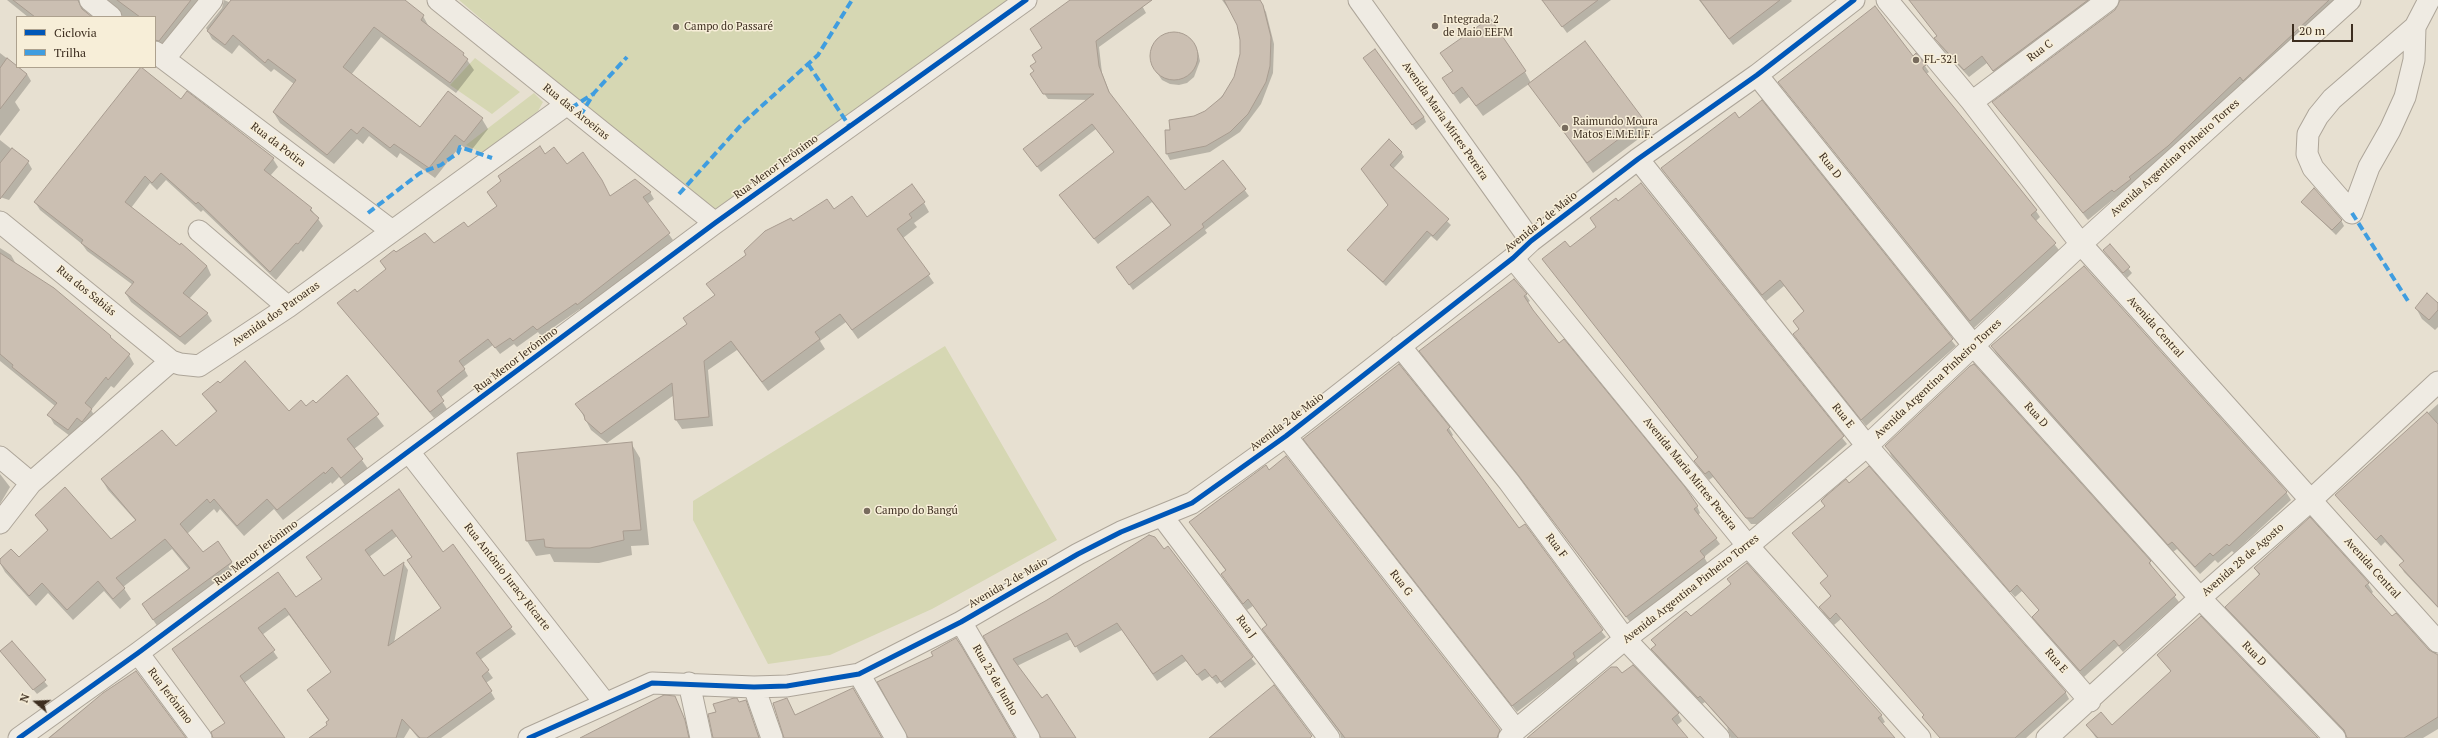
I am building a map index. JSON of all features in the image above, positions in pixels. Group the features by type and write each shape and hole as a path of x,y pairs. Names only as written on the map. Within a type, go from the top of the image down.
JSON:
{"street":[{"path":"90,0 110,16"},
{"path":"159,55 212,0"},
{"name":"Rua das Aroeiras","path":"438,0 566,105 715,223"},
{"name":"Rua Menor Jerônimo","path":"19,738 138,653 715,223 1026,0"},
{"name":"Avenida Maria Mirtes Pereira","path":"1359,0 1531,242"},
{"name":"Avenida 2 de Maio","path":"605,703 652,683 689,683 754,687 787,686 859,674 961,622 1078,554 1121,532 1192,503 1286,436 1638,159 1757,75 1854,0"},
{"name":"Avenida Central","path":"1887,0 1972,102 2081,244 2438,642"},
{"name":"Rua C","path":"1972,102 2108,0"},
{"name":"Avenida Argentina Pinheiro Torres","path":"1513,734 1625,639 1748,546 1867,446 2081,244 2350,0"},
{"path":"2415,27 2414,60 2405,97 2390,130 2368,167 2352,213 2313,168 2307,154 2308,134 2318,116 2332,99 2415,27 2429,0"},
{"name":"Rua da Potira","path":"159,55 392,231"},
{"name":"Rua D","path":"1757,75 1974,346 2200,598 2335,738"},
{"name":"Avenida dos Paroaras","path":"172,361 199,366 288,307 566,105"},
{"name":"Rua E","path":"1638,159 1867,446 2090,701"},
{"name":"Rua dos Sabiás","path":"0,222 172,361"},
{"path":"199,231 288,307"},
{"name":"Avenida Maria Mirtes Pereira","path":"1513,258 1748,546 1920,738"},
{"name":"Rua F","path":"1400,346 1509,482 1625,639 1719,738"},
{"path":"0,523 31,483 172,361"},
{"name":"Avenida 28 de Agosto","path":"2047,738 2090,701 2200,598 2435,391"},
{"name":"Rua G","path":"1286,436 1513,734"},
{"name":"Rua Antônio Juracy Ricarte","path":"409,452 605,703"},
{"path":"0,457 31,483"},
{"name":"Rua J","path":"1162,516 1329,738"},
{"name":"Rua 23 de Junho","path":"961,622 1029,738"},
{"name":"Rua Jerônimo","path":"138,653 201,738"},
{"path":"859,674 896,738"},
{"path":"689,683 701,738"},
{"path":"754,687 772,738"},
{"path":"528,738 605,703"}],"green space":[{"path":"459,0 1010,0 714,211 572,97"},
{"path":"475,58 520,92 492,114 450,85"},
{"path":"534,93 543,102 538,111 483,153 466,145"},
{"name":"Campo do Bangú","path":"945,346 1057,540 932,609 830,655 768,664 693,520 693,501"}],"building":[{"path":"13,0 78,0 82,9 91,16 34,16"},
{"path":"117,0 191,0 159,41 156,40 156,16 139,16"},
{"path":"231,0 405,0 424,15 421,20 464,53 463,55 468,59 450,83 374,27 343,67 420,127 448,91 483,118 464,142 455,135 429,168 394,144 390,148 363,127 357,134 351,129 327,155 273,112 296,80 268,59 265,63 233,35 225,45 207,31"},
{"path":"1070,0 1152,0 1096,41 1099,66 1109,92 1185,190 1223,160 1246,189 1202,224 1204,227 1129,285 1116,267 1171,225 1148,196 1094,239 1059,195 1114,152 1092,124 1037,167 1023,149 1094,94 1043,94 1030,74 1034,71 1030,66 1036,62 1032,55 1042,48 1030,29"},
{"path":"1224,0 1260,0 1263,5 1271,37 1270,66 1266,82 1248,114 1230,132 1206,146 1166,154 1165,130 1170,130 1169,120 1194,116 1205,111 1222,97 1234,77 1240,54 1240,40 1237,25"},
{"path":"1542,0 1598,0 1562,27"},
{"path":"1700,0 1780,0 1729,39"},
{"path":"1909,0 2088,0 1993,71 1982,56 1964,70 1934,38 1937,36"},
{"path":"2120,0 2329,0 2243,81 2240,77 2168,146 2129,177 2131,179 2114,192 2112,190 2083,213 1992,102 2115,10"},
{"path":"1875,6 1913,56 1916,53 1926,65 1923,69 2037,210 2031,215 2056,243 1970,321 1778,82"},
{"path":"1490,18 1526,71 1476,106 1462,87 1453,94 1442,78 1453,71 1440,53"},
{"path":"1169,32 1179,32 1191,39 1198,51 1198,61 1191,73 1179,80 1169,80 1161,76 1154,69 1150,61 1150,51 1154,43 1161,36"},
{"path":"1585,41 1644,120 1587,163 1528,84"},
{"path":"1375,49 1424,117 1412,125 1363,58"},
{"path":"7,58 16,65 16,68 20,68 27,74 0,109 0,68"},
{"path":"140,68 142,68 181,99 187,91 274,158 264,170 312,208 310,210 319,218 298,244 296,243 270,272 198,202 196,204 161,173 152,183 145,176 125,202 180,245 181,243 207,266 183,293 208,313 180,337 125,293 134,282 81,243 83,240 34,202"},
{"path":"1762,100 1953,339 1861,420 1793,334 1799,329 1793,321 1804,311 1780,280 1762,295 1661,168 1735,112 1739,118"},
{"path":"1389,139 1402,152 1390,165 1449,219 1433,236 1427,231 1383,282 1347,250 1388,205 1361,169"},
{"path":"540,146 545,154 554,147 567,164 583,152 602,180 610,196 635,179 651,192 643,197 670,233 577,305 576,303 537,330 533,326 513,341 510,338 495,348 488,339 459,361 465,369 437,391 444,401 430,412 337,303 355,289 357,292 386,269 380,261 394,250 396,252 425,233 434,243 464,222 468,227 497,206 487,192 501,181 498,176"},
{"path":"12,148 29,161 0,199 0,163"},
{"path":"1641,183 1844,436 1753,518 1746,518 1709,471 1705,474 1694,461 1698,457 1542,259 1565,241 1570,247 1596,227 1590,218 1616,198 1618,201"},
{"path":"912,184 925,202 909,214 912,218 897,229 930,274 852,330 840,314 815,332 820,339 762,382 731,341 704,361 709,417 675,420 672,383 601,434 585,420 584,415 575,404 687,324 683,318 715,295 706,284 746,255 744,251 765,231 791,218 793,221 827,199 834,209 852,196 867,217"},
{"path":"2314,188 2342,220 2332,230 2301,202"},
{"path":"2110,244 2130,267 2123,273 2103,250"},
{"path":"0,253 54,288 130,354 108,380 106,377 85,403 92,409 82,422 77,418 68,430 47,415 57,403 12,367 13,365 0,354"},
{"path":"2084,266 2287,492 2229,546 2227,544 2213,556 2210,553 2195,567 2172,542 2168,545 1991,346"},
{"path":"1514,279 1527,294 1524,296 1533,310 1559,343 1564,339 1685,487 1698,506 1694,509 1717,538 1700,551 1705,557 1626,617 1518,475 1419,351"},
{"path":"2427,293 2438,303 2438,310 2429,320 2415,308"},
{"path":"245,361 289,411 301,400 306,406 313,400 316,403 347,375 379,414 347,439 363,459 341,478 332,467 325,474 324,472 277,510 267,499 237,526 214,499 210,503 207,499 180,524 203,552 218,541 232,562 153,620 142,604 190,568 165,539 116,578 125,588 113,599 98,581 67,610 42,583 29,596 0,563 0,559 11,549 19,557 48,530 35,515 65,487 111,539 136,520 101,479 162,430 176,446 217,411 202,394 218,381 220,383"},
{"path":"1399,364 1450,427 1447,430 1519,528 1525,524 1603,630 1573,653 1575,657 1512,706 1303,439"},
{"path":"1974,364 2151,561 2149,563 2176,595 2119,646 2114,640 2080,671 2032,617 2039,610 2017,585 2010,592 1885,446 1970,366"},
{"path":"2427,412 2438,424 2438,607 2399,565 2404,561 2381,535 2376,540 2335,495"},
{"path":"632,442 641,530 623,531 624,540 590,548 545,547 544,539 526,541 517,453"},
{"path":"1286,456 1500,730 1497,738 1345,738 1262,629 1267,625 1248,599 1243,604 1221,574 1226,570 1189,522 1266,465 1269,470"},
{"path":"1869,466 2066,692 2015,738 1940,738 1922,717 1924,715 1836,613 1830,619 1819,607 1831,596 1820,583 1828,576 1792,533 1825,506 1821,501 1826,496 1846,479 1849,483"},
{"path":"399,489 443,552 453,544 512,627 476,653 489,670 482,676 492,691 427,738 420,738 402,719 396,738 309,738 327,725 326,722 329,720 307,690 331,672 285,608 258,628 275,650 240,676 285,738 213,738 211,732 225,723 172,649 278,572 296,597 322,579 306,557","holes":["392,530 412,557 407,560 441,608 388,646 404,562 384,576 365,550"]},
{"path":"2310,517 2369,583 2365,586 2392,616 2396,613 2429,650 2438,655 2438,717 2404,738 2347,738 2344,730 2225,607 2260,574 2254,568"},
{"path":"1149,535 1155,537 1164,549 1168,546 1253,657 1221,682 1216,675 1212,678 1205,669 1197,675 1182,655 1153,674 1117,623 1075,647 1067,633 1013,659 1042,698 1047,694 1076,738 1041,738 983,636 1047,600"},
{"path":"1747,563 1882,715 1878,718 1895,738 1738,738 1700,696 1698,698 1651,649 1656,645 1651,640 1686,611 1691,616 1731,584 1727,579"},
{"path":"2201,616 2318,738 2098,738 2086,725 2101,712 2112,725 2171,671 2157,655"},
{"path":"956,638 1015,738 908,738 877,682 933,656 931,652"},
{"path":"12,641 46,680 33,690 0,651"},
{"path":"1633,665 1679,713 1672,719 1688,738 1527,738 1611,667 1617,667 1622,673"},
{"path":"136,671 186,738 49,738 103,693"},
{"path":"1274,685 1312,736 1310,738 1209,738"},
{"path":"853,688 882,738 784,738 773,703 787,698 795,715"},
{"path":"664,695 675,696 685,720 689,738 580,738"},
{"path":"737,698 739,702 746,700 759,738 713,738 708,714 716,712 713,704"}],"marked path":[{"path":"679,194 743,123 818,55 852,0"},
{"path":"580,116 594,93 627,57"},
{"path":"808,64 850,127"},
{"path":"571,108 593,94"},
{"path":"368,213 420,173 441,165 458,153 460,147 492,158"},
{"path":"2352,213 2408,301"}],"cycle path":[{"path":"19,738 138,653 715,223 1026,0"},
{"path":"529,738 652,683 754,687 787,686 859,674 961,622 1078,554 1121,532 1192,503 1286,436 1513,258 1531,241 1638,159 1757,75 1854,0"}],"place":[{"name":"Integrada 2 de Maio EEFM","path":"1435,26"},
{"name":"Campo do Passaré","path":"676,27"},
{"name":"FL-321","path":"1916,60"},
{"name":"Raimundo Moura Matos E.M.E.I.F.","path":"1565,128"},
{"name":"Campo do Bangú","path":"867,511"}]}
